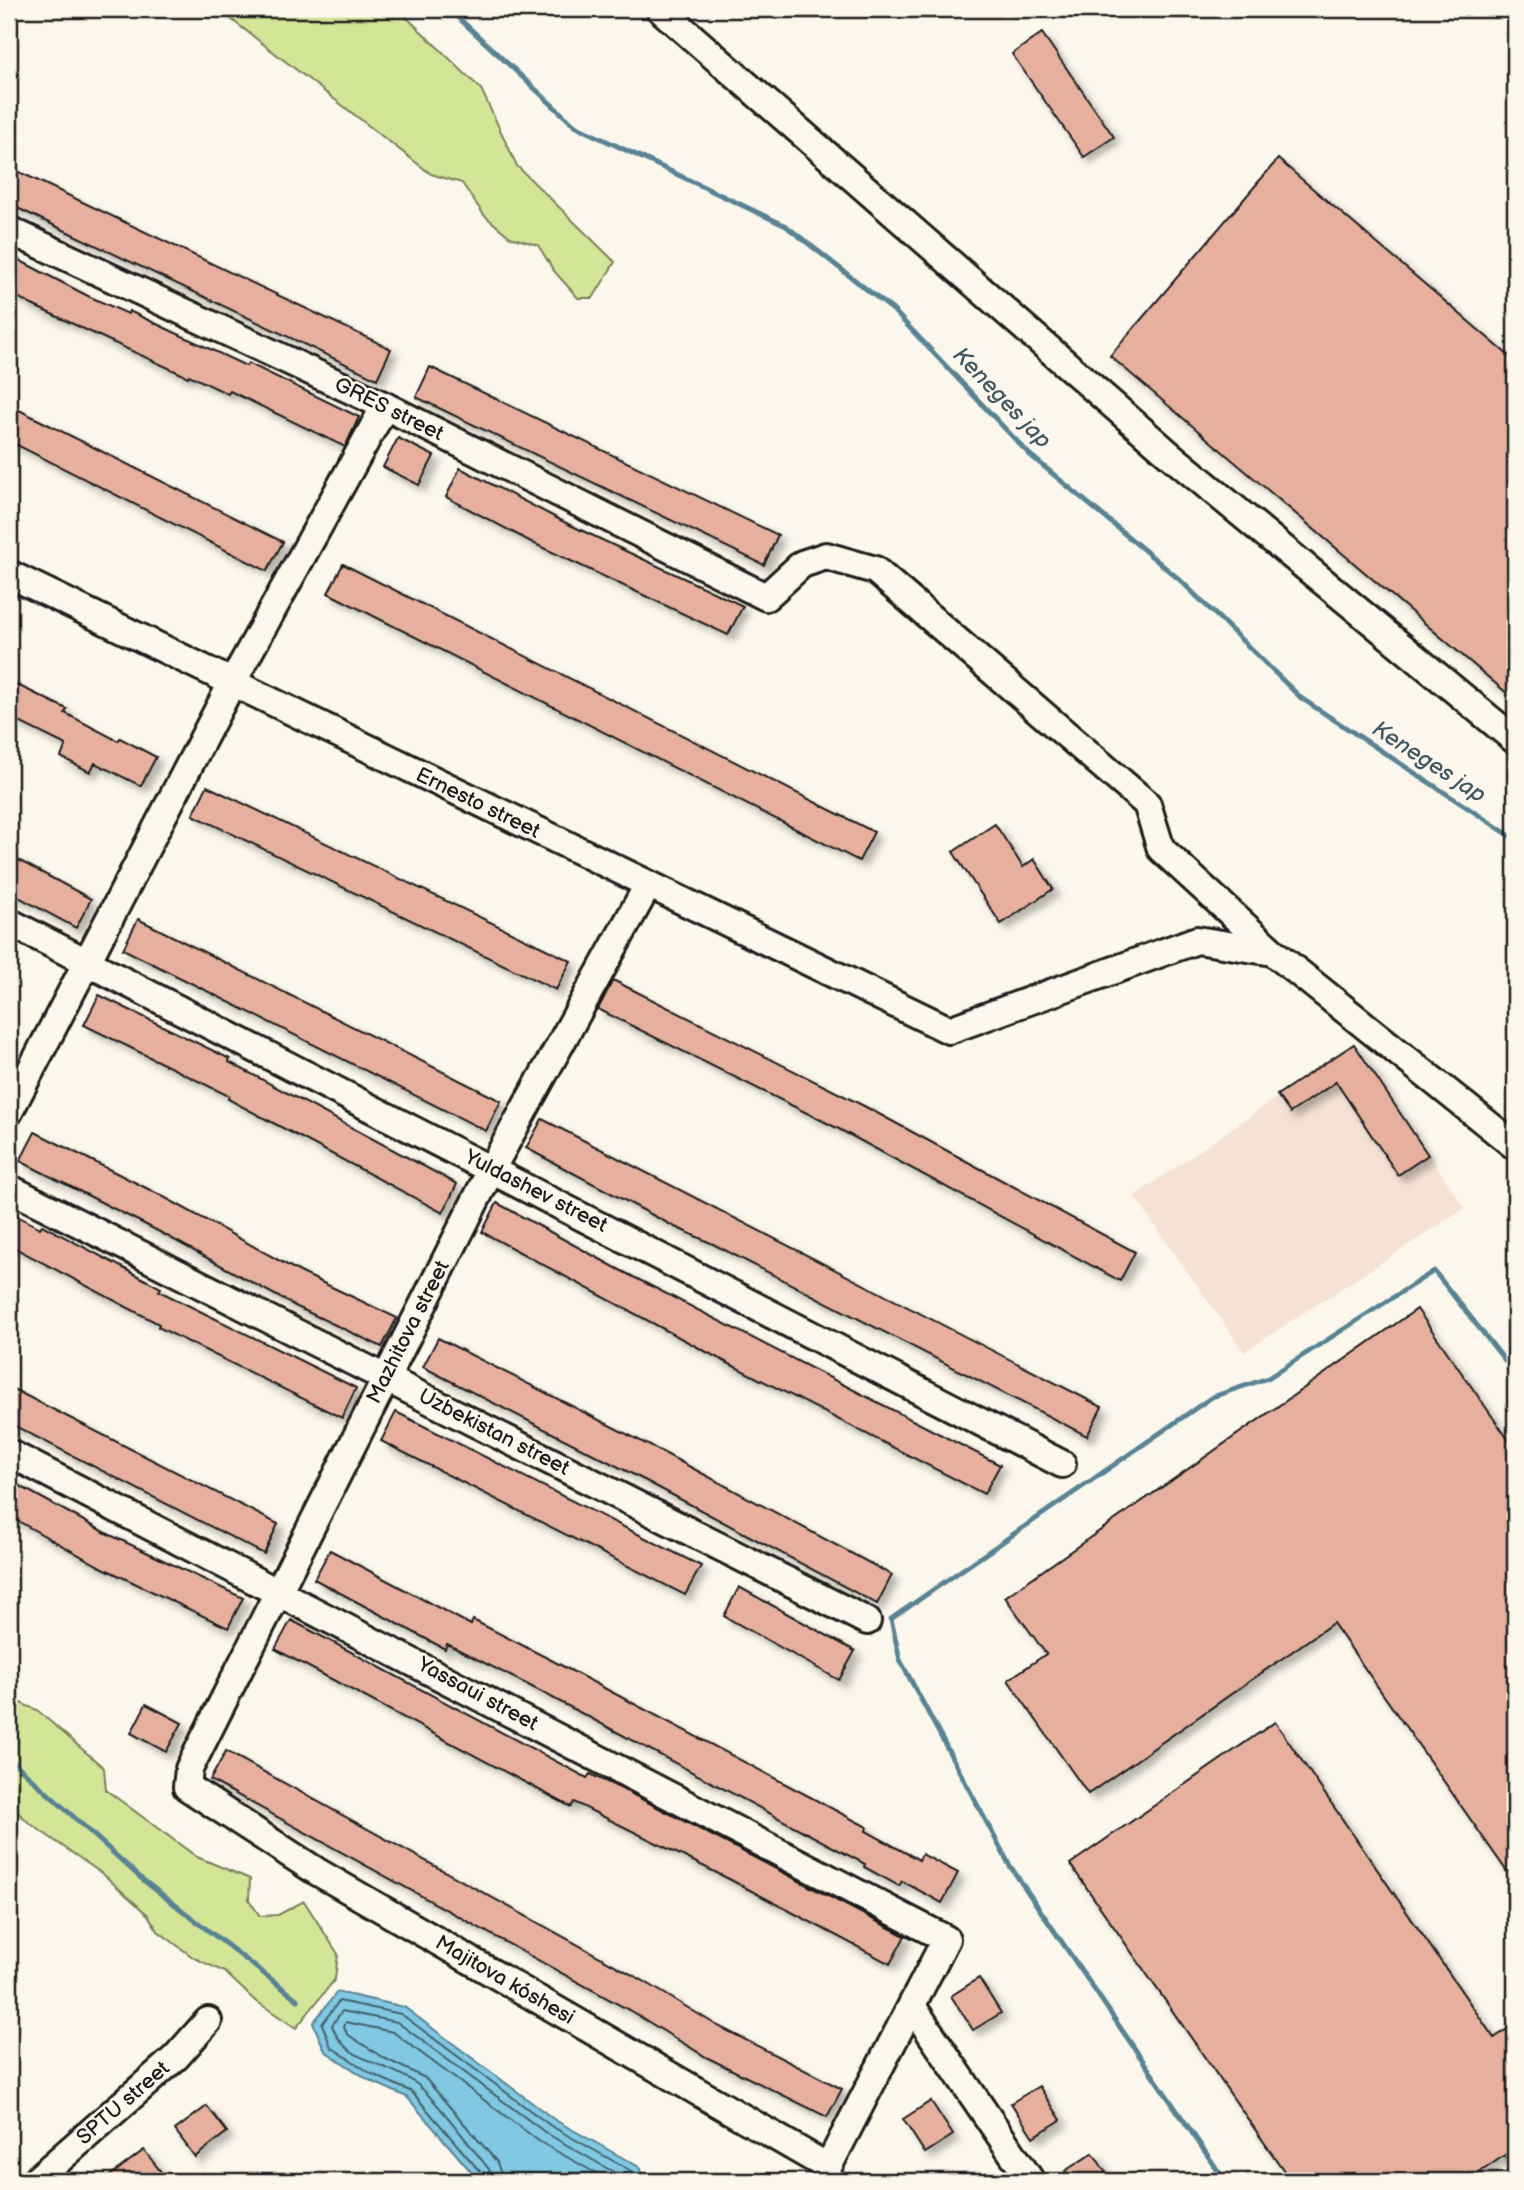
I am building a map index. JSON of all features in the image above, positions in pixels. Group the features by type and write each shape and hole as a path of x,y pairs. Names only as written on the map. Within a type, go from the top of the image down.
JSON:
{"street":[{"path":"660,9 1170,455 1515,740"},
{"name":"GRES street","path":"9,230 385,406 765,597 802,564 826,556 875,570 1147,804 1161,849 1273,952"},
{"path":"9,1112 232,683 385,406"},
{"name":"Ernesto street","path":"9,574 949,1030 1197,940 1273,952"},
{"name":"Mazhitova street","path":"187,1787 189,1769 385,1377 492,1168 648,885"},
{"name":"Yuldashev street","path":"9,922 492,1168 1062,1464"},
{"path":"1273,952 1515,1146"},
{"name":"Uzbekistan street","path":"9,1188 867,1621"},
{"name":"Yassaui street","path":"9,1453 277,1589 946,1938 912,2007"},
{"name":"Majitova kóshesi","path":"187,1787 316,1871 828,2167 912,2007"},
{"path":"912,2007 1031,2181"},
{"name":"SPTU street","path":"35,2181 176,2057 208,2021"}],"shaded area":[{"path":"1354,1044 1465,1208 1244,1352 1134,1196"}],"green space":[{"path":"218,9 398,9 481,89 517,166 615,262 593,298 578,298 554,271 538,245 510,237 484,215 462,183 431,174"},
{"path":"9,1698 37,1710 104,1768 106,1790 197,1857 250,1879 249,1900 260,1916 278,1915 304,1901 338,1954 335,1979 296,2028 253,1999 225,1972 194,1958 158,1931 148,1915 104,1875 28,1822 9,1804"}],"water":[{"path":"337,1992 404,2007 555,2120 639,2167 647,2181 479,2181 407,2097 369,2080 325,2051 313,2023"}],"building":[{"path":"1042,33 1114,137 1084,157 1012,54"},
{"path":"1278,159 1515,361 1515,700 1110,356"},
{"path":"9,167 391,349 377,379 9,204"},
{"path":"9,255 88,296 128,314 129,311 246,366 248,363 359,417 345,447 230,391 228,394 189,375 188,377 9,292"},
{"path":"430,367 778,535 764,565 416,397"},
{"path":"9,405 283,542 267,571 9,441"},
{"path":"398,438 434,456 419,485 383,467"},
{"path":"460,468 568,524 743,606 728,635 535,544 446,497"},
{"path":"343,564 874,832 859,861 328,593"},
{"path":"9,681 67,709 65,713 118,741 120,738 156,757 141,786 95,763 90,772 61,757 66,745 9,717"},
{"path":"207,786 571,961 556,990 193,815"},
{"path":"995,824 1023,867 1034,859 1053,889 1001,924 953,852"},
{"path":"9,855 91,899 76,928 9,892"},
{"path":"138,919 501,1101 486,1131 123,949"},
{"path":"613,980 864,1106 1135,1252 1120,1281 839,1129 598,1009"},
{"path":"99,995 230,1059 229,1062 457,1184 443,1213 228,1099 229,1096 84,1025"},
{"path":"1354,1044 1428,1155 1398,1175 1336,1082 1290,1113 1277,1095"},
{"path":"542,1119 1102,1407 1087,1436 675,1227 526,1148"},
{"path":"35,1132 162,1196 300,1272 397,1318 382,1347 297,1307 156,1230 20,1161"},
{"path":"497,1203 618,1269 1000,1465 984,1494 716,1357 482,1232"},
{"path":"9,1212 40,1228 42,1225 161,1288 159,1291 356,1388 342,1418 158,1327 159,1324 9,1245"},
{"path":"1417,1309 1515,1449 1515,1883 1333,1623 1088,1794 1008,1680 1046,1654 1005,1597"},
{"path":"438,1338 666,1454 892,1575 877,1604 648,1482 423,1367"},
{"path":"9,1387 278,1524 264,1554 9,1423"},
{"path":"396,1412 701,1566 685,1595 381,1441"},
{"path":"9,1480 104,1532 243,1598 228,1628 99,1566 9,1516"},
{"path":"330,1550 471,1625 473,1620 553,1661 867,1827 866,1831 919,1860 922,1854 958,1873 942,1903 902,1881 899,1886 864,1867 865,1864 534,1688 447,1644 445,1649 314,1579"},
{"path":"739,1587 855,1651 839,1680 724,1616"},
{"path":"291,1620 587,1778 590,1774 628,1792 905,1936 890,1964 727,1878 574,1802 571,1807 275,1649"},
{"path":"146,1704 182,1723 166,1752 131,1733"},
{"path":"1275,1722 1494,2038 1515,2024 1515,2148 1467,2181 1291,2181 1070,1864"},
{"path":"226,1751 642,1980 718,2026 842,2089 827,2117 706,2057 629,2010 210,1780"},
{"path":"979,1978 1001,2013 973,2030 951,1996"},
{"path":"1039,2086 1061,2120 1033,2137 1011,2103"},
{"path":"931,2101 953,2135 925,2153 903,2119"},
{"path":"207,2106 227,2132 195,2157 175,2130"},
{"path":"144,2150 168,2181 103,2181"},
{"path":"1093,2153 1111,2181 1072,2181 1065,2171"}],"waterway":[{"name":"Keneges jap","path":"449,9 575,126 786,226 893,310 1029,454 1180,580 1301,698 1515,839"},
{"path":"1225,2181 1010,1866 900,1660 891,1619 1212,1397 1268,1378 1434,1271 1514,1372"},
{"path":"9,1758 143,1880 298,2000"}]}
